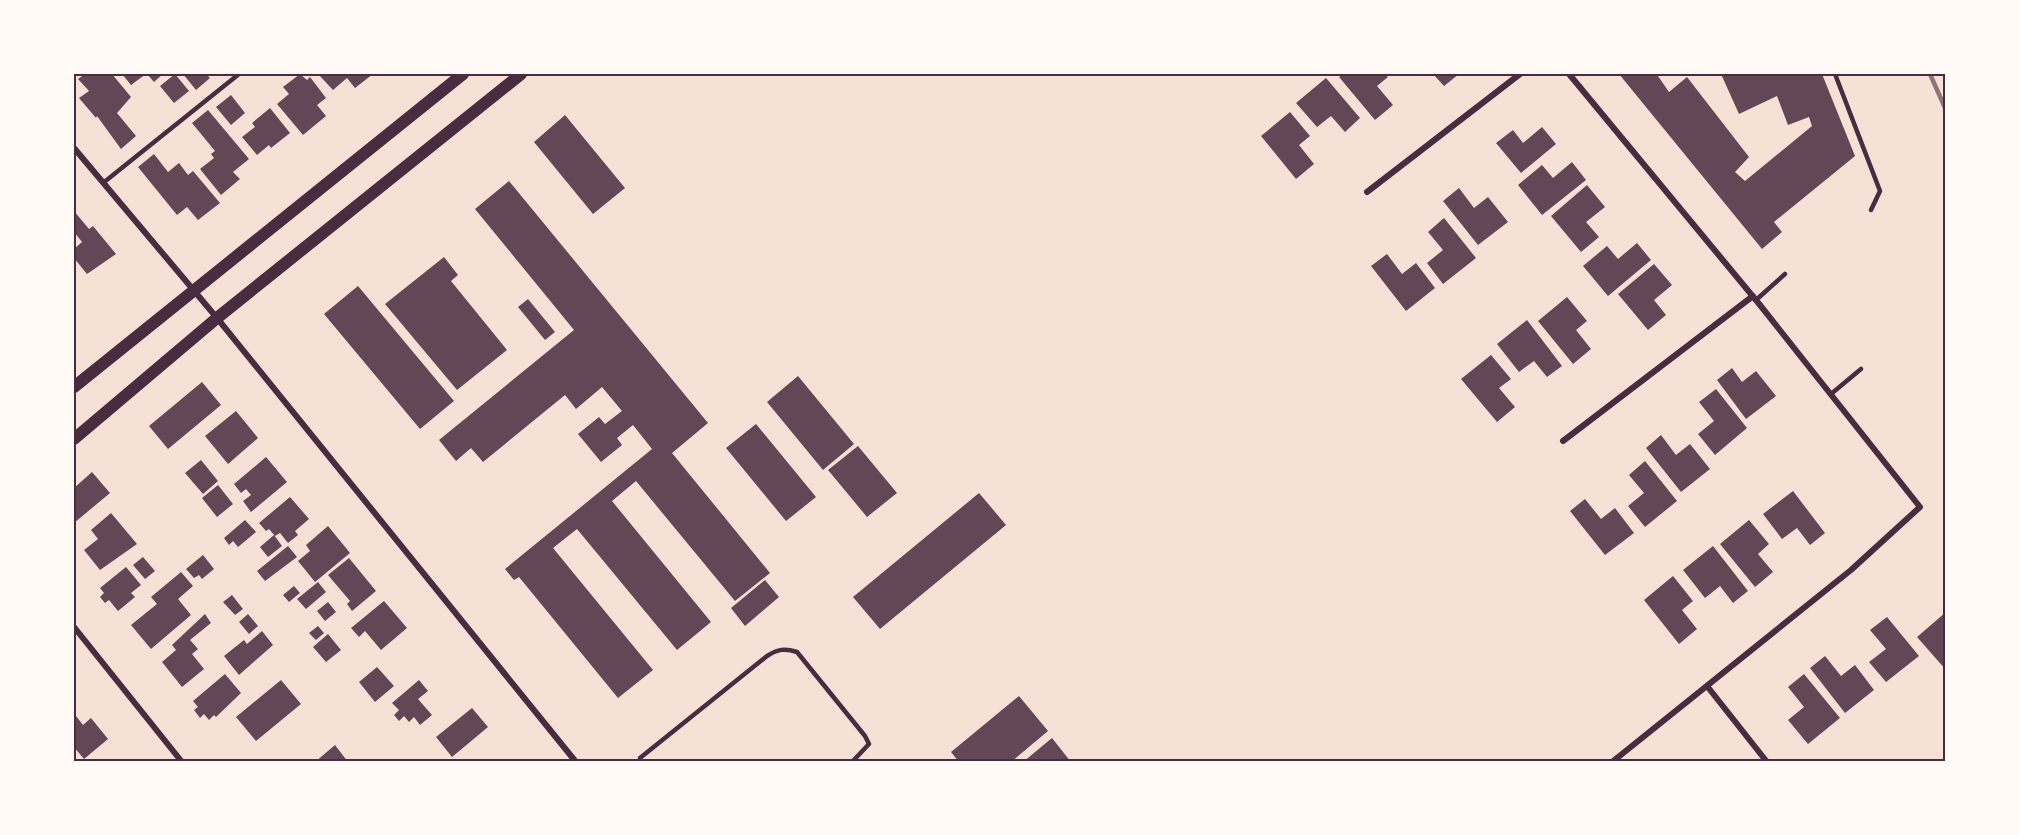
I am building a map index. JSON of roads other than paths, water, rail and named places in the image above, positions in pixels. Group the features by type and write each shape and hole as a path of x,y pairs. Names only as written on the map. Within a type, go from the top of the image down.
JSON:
{"main road":[{"path":"74,387 463,74"},
{"path":"74,439 217,318 521,74"}],"street":[{"path":"1367,192 1521,74"},
{"path":"1569,74 1754,298 1920,507 1851,570 1612,762"},
{"path":"74,148 217,318 576,762"},
{"path":"1563,441 1754,298"},
{"path":"74,627 182,762"},
{"path":"1707,686 1767,762"}],"lane":[{"path":"103,183 239,74"},
{"path":"1835,74 1880,191 1871,210"},
{"path":"1754,298 1785,274"},
{"path":"1831,394 1861,369"},
{"path":"642,762 639,758 767,656 777,650 787,649 797,652 865,736 869,744 866,750 852,762"}],"railway":[{"path":"1930,74 1946,110"}]}
